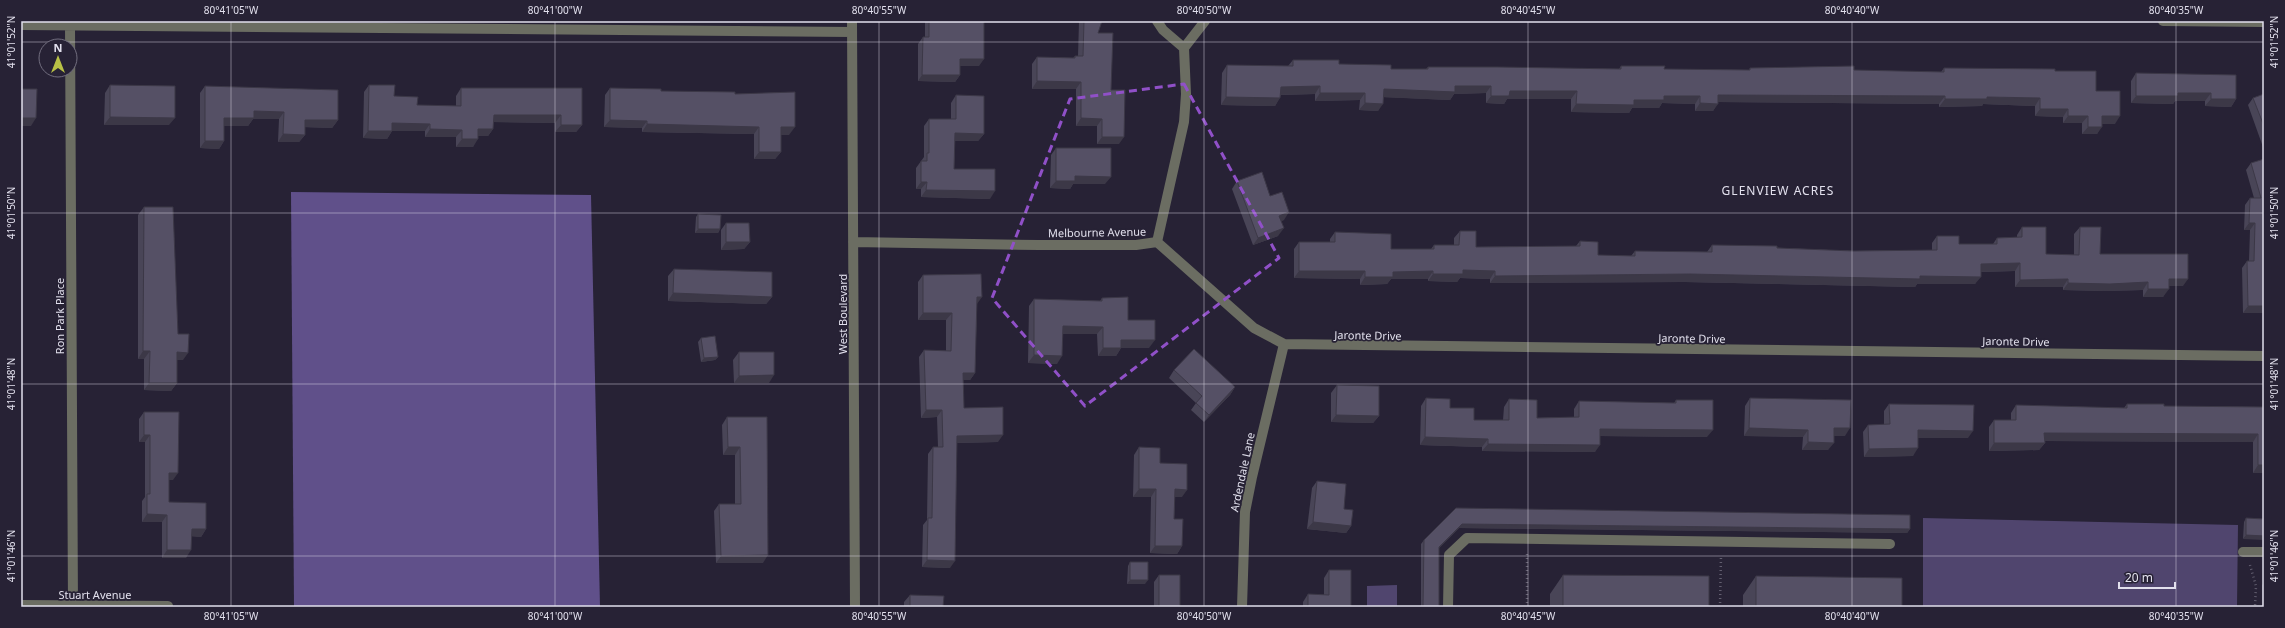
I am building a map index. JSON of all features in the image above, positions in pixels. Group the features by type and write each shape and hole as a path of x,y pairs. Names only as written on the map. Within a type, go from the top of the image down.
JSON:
{"street":[{"name":"West Boulevard","path":"852,21 855,607"},
{"path":"1157,21 1163,30 1184,48 1205,21"},
{"path":"2163,21 2264,22"},
{"path":"21,24 852,32"},
{"name":"Ron Park Place","path":"70,25 73,606"},
{"name":"Melbourne Avenue","path":"853,242 1136,245 1157,242 1184,122 1186,94 1184,48"},
{"name":"Jaronte Drive","path":"1157,242 1254,328 1284,344 2264,356"},
{"name":"Ardendale Lane","path":"1242,607 1245,512 1284,344"},
{"path":"1448,607 1449,555 1467,538 1890,544"},
{"path":"2246,552 2264,552"},
{"name":"Stuart Avenue","path":"21,606 168,606"}],"path":[{"path":"1527,539 1527,607"},
{"path":"1720,607 1721,541"},
{"path":"2246,552 2250,570 2256,586 2255,607"}],"highlighted area":[{"path":"1184,84 1279,258 1085,406 992,298 1070,99"}],"shaded area":[{"path":"291,192 591,195 600,607 294,607"},
{"path":"1923,518 2238,525 2237,607 1923,607"},
{"path":"1397,585 1397,607 1367,607 1367,586"}],"building":[{"path":"929,21 984,21 984,59 960,59 960,75 922,75 923,37 929,37"},
{"path":"1084,21 1102,21 1098,33 1113,33 1111,90 1125,90 1124,137 1102,137 1102,119 1081,118 1081,82 1037,81 1037,57 1075,58 1075,56 1083,56"},
{"path":"1293,60 1339,60 1339,64 1391,65 1391,69 1428,69 1428,67 1498,67 1621,69 1621,66 1665,66 1664,69 1750,70 1750,68 1854,66 1854,70 1944,72 1944,68 2096,71 2096,91 2120,91 2120,116 2102,116 2102,127 2088,127 2088,116 2068,116 2068,109 2040,109 2040,98 1987,97 1987,99 1945,99 1945,96 1718,95 1718,104 1700,103 1700,96 1664,96 1664,100 1634,100 1634,105 1576,104 1577,91 1510,91 1509,96 1491,96 1491,86 1455,86 1455,92 1384,89 1383,104 1365,103 1365,93 1320,93 1320,86 1281,87 1280,98 1226,97 1227,65 1293,66"},
{"path":"2136,73 2236,75 2236,99 2211,99 2211,93 2178,93 2178,96 2136,96"},
{"path":"110,85 175,86 175,118 110,117"},
{"path":"369,85 395,85 394,96 418,97 417,105 461,106 461,88 582,88 582,125 561,125 561,115 494,115 493,129 478,129 478,139 462,139 462,130 430,129 430,124 392,123 392,131 368,131"},
{"path":"205,86 338,90 338,120 305,120 305,135 283,134 284,112 254,111 254,118 224,118 224,141 205,141"},
{"path":"610,88 661,89 661,91 735,92 735,94 795,92 795,127 781,127 781,152 759,152 759,127 647,124 647,121 610,120"},
{"path":"21,89 37,89 36,118 21,118"},
{"path":"2264,94 2264,126 2253,98"},
{"path":"956,95 984,96 984,134 955,133 954,169 995,169 995,191 926,190 927,182 921,182 921,161 927,161 927,153 929,153 929,119 956,119"},
{"path":"1056,148 1111,148 1111,177 1075,176 1075,181 1056,181"},
{"path":"2264,159 2264,306 2248,306 2247,261 2254,261 2255,223 2249,223 2250,198 2261,198 2251,163"},
{"path":"1262,172 1270,196 1282,192 1289,212 1279,216 1284,228 1258,238 1237,181"},
{"path":"144,207 173,207 178,334 189,334 188,353 177,352 177,383 149,383 150,351 143,351"},
{"path":"698,214 721,215 720,229 698,229"},
{"path":"726,223 749,223 750,242 726,242"},
{"path":"2022,227 2046,227 2046,254 2079,255 2080,227 2101,227 2100,254 2188,254 2188,279 2169,279 2169,289 2148,289 2148,282 2110,284 2068,283 2068,279 2020,280 2020,263 1981,264 1981,277 1920,276 1920,279 1690,274 1495,276 1495,271 1463,270 1463,274 1433,274 1433,271 1393,272 1393,277 1365,277 1365,271 1299,271 1299,242 1335,242 1335,232 1391,234 1391,249 1434,249 1434,245 1459,245 1460,231 1476,231 1476,247 1580,246 1580,241 1598,242 1598,255 1635,256 1635,251 1712,252 1712,245 1777,246 1777,248 1854,251 1937,250 1937,236 1959,236 1959,244 1997,244 1997,238 2022,237"},
{"path":"674,269 772,272 772,297 673,293"},
{"path":"981,274 982,297 977,297 975,373 963,373 964,408 1003,407 1003,435 957,436 955,561 927,560 928,518 932,518 933,447 943,447 942,410 926,410 924,350 951,351 952,313 923,313 923,275"},
{"path":"1128,297 1128,320 1155,320 1155,340 1121,340 1121,348 1103,348 1103,327 1063,326 1062,356 1034,355 1034,299 1102,301 1102,298"},
{"path":"715,336 718,357 704,358 701,338"},
{"path":"1194,349 1235,387 1209,415 1196,403 1202,396 1174,370"},
{"path":"739,352 774,352 774,375 739,376"},
{"path":"1337,385 1379,386 1379,416 1336,415"},
{"path":"1426,398 1450,399 1450,408 1474,408 1474,420 1509,420 1509,399 1537,400 1537,418 1579,417 1579,401 1676,403 1676,400 1713,400 1713,430 1600,429 1600,445 1488,444 1488,439 1425,437"},
{"path":"1750,398 1851,400 1850,428 1834,428 1834,443 1808,442 1808,430 1749,428"},
{"path":"1889,404 1974,405 1973,431 1918,430 1918,448 1869,449 1868,425 1890,424"},
{"path":"2127,404 2264,407 2264,465 2258,465 2258,434 2044,433 2045,443 1994,443 1994,420 2016,420 2016,405 2127,408"},
{"path":"144,412 179,412 178,473 169,473 169,502 206,503 206,529 192,529 191,550 167,550 167,515 147,514 147,494 150,494 150,435 144,435"},
{"path":"727,417 767,417 768,555 721,556 719,504 741,504 740,447 728,447"},
{"path":"1139,447 1160,448 1160,463 1187,464 1187,490 1175,489 1174,519 1183,519 1182,546 1155,546 1156,489 1139,489"},
{"path":"1317,481 1346,484 1344,509 1353,510 1351,526 1313,522"},
{"path":"1456,508 1910,515 1910,529 1462,524 1439,547 1439,607 1423,607 1424,540"},
{"path":"2246,518 2264,519 2264,536 2246,535"},
{"path":"1130,562 1148,562 1148,580 1130,580"},
{"path":"1329,570 1351,570 1351,607 1308,607 1308,594 1329,595"},
{"path":"1159,575 1180,575 1180,607 1159,607"},
{"path":"1563,575 1709,576 1709,607 1563,607"},
{"path":"1756,576 1902,578 1902,607 1756,607"},
{"path":"910,595 944,596 943,607 910,607"}],"district":[{"name":"GLENVIEW ACRES","path":"1778,190"}]}
